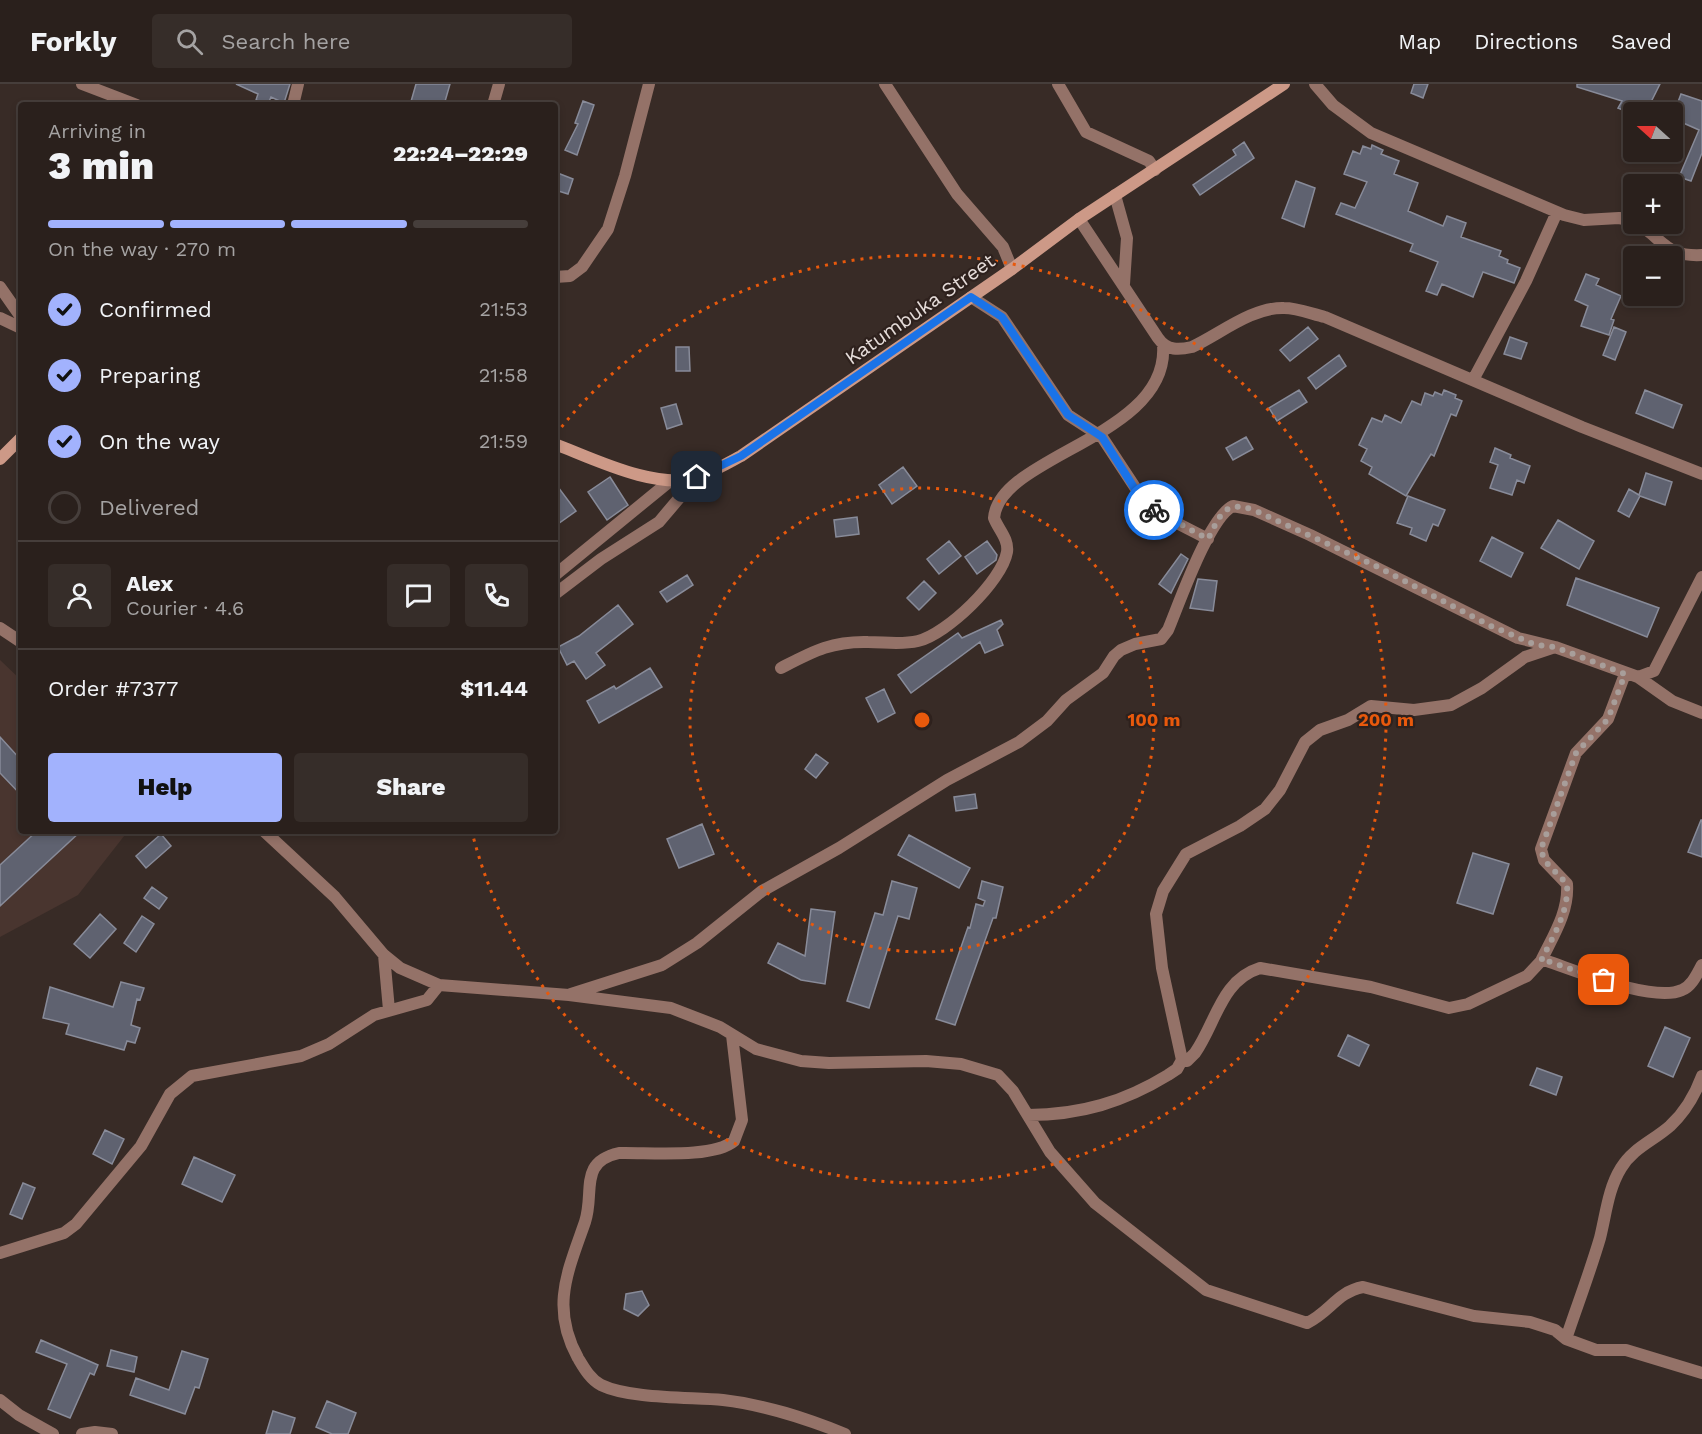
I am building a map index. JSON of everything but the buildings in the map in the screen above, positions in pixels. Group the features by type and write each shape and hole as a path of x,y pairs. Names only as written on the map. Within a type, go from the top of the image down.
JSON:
{"main road":[{"name":"Katumbuka Street","path":"558,445 647,477 670,481 697,477 741,456 971,297 1078,219 1281,85"},
{"path":"0,459 18,441"}],"street":[{"path":"82,84 129,102"},
{"path":"293,102 298,84"},
{"path":"494,102 499,84"},
{"path":"558,278 570,276 582,267 608,228 625,176 649,84"},
{"path":"885,84 957,194 1003,247 1012,268"},
{"path":"1058,84 1086,132 1149,161 1155,170"},
{"path":"1315,84 1333,105 1371,133 1557,212 1584,220 1623,219"},
{"path":"1115,195 1127,238 1124,284"},
{"path":"1473,380 1526,281 1557,212"},
{"path":"781,668 809,651 829,645 918,641 944,628 982,591 1005,559 1007,547 994,518 998,504 1017,483 1036,468 1099,434 1116,422 1152,386 1161,369 1163,345 1078,219"},
{"path":"1650,234 1667,249 1687,256 1702,255"},
{"path":"0,287 18,313"},
{"path":"971,297 992,309 1009,326 1068,415 1099,434 1146,504 1167,518 1208,539"},
{"path":"1163,345 1181,350 1192,347 1257,314 1284,308 1325,317 1702,474"},
{"path":"0,318 18,327"},
{"path":"558,592 602,559 660,522 697,477"},
{"path":"558,573 670,481"},
{"path":"569,995 662,965 697,943 762,891 846,843 938,785 1008,749 1042,726 1066,700 1103,673 1116,654 1135,644 1158,640 1164,636 1208,539 1225,510 1233,506 1242,506 1374,565 1491,626 1536,645 1555,647 1638,677 1672,700 1702,713"},
{"path":"1638,677 1654,671 1702,577"},
{"path":"0,628 18,640"},
{"path":"1029,1115 1056,1115 1100,1107 1168,1076 1177,1069 1182,1060 1164,978 1156,914 1163,891 1186,854 1240,826 1265,809 1280,790 1305,742 1320,730 1348,720 1371,706 1414,710 1451,705 1482,688 1526,657 1555,647"},
{"path":"1182,1060 1187,1061 1202,1042 1230,988 1243,975 1260,968 1371,987 1449,1008 1468,1004 1519,980 1541,961 1561,920 1568,898 1567,884 1544,860 1541,849 1576,753 1608,719 1625,674"},
{"path":"267,834 335,897 384,955 400,968 439,985 569,995 671,1008 720,1027 756,1049 801,1061 829,1063 918,1060 977,1068 1000,1077 1029,1115 1050,1152 1095,1203 1206,1290 1307,1323 1320,1316 1348,1290 1363,1287 1474,1316 1530,1323 1555,1330 1566,1339 1596,1350 1626,1350 1702,1373"},
{"path":"384,955 389,1010"},
{"path":"1541,961 1625,987 1663,992 1682,991 1692,983 1702,965"},
{"path":"0,1254 64,1233 76,1224 141,1146 170,1094 192,1076 301,1056 329,1044 358,1023 389,1010 427,1000 439,985"},
{"path":"732,1035 742,1120 734,1141 722,1147 700,1150 619,1153 608,1155 596,1164 590,1179 588,1212 567,1269 564,1298 567,1328 574,1351 585,1370 602,1385 630,1392 722,1400 767,1408 811,1420 845,1434"},
{"path":"1566,1339 1599,1239 1611,1187 1622,1166 1637,1148 1670,1126 1682,1114 1696,1094 1702,1076"},
{"path":"0,1400 19,1415 53,1434"},
{"path":"82,1434 112,1434"}],"shaded area":[{"path":"0,660 18,677 18,834 126,834 78,895 0,937"}],"way so far":[{"path":"1154,510 1208,539 1225,510 1239,505 1254,510 1374,565 1430,596 1518,638 1536,645 1555,647 1572,656 1625,674 1608,719 1576,753 1570,776 1540,856 1564,879 1567,884 1568,898 1561,920 1541,961 1604,980"}],"route":[{"path":"697,477 741,456 971,297 1002,317 1068,415 1102,437 1140,497 1154,510"}]}
